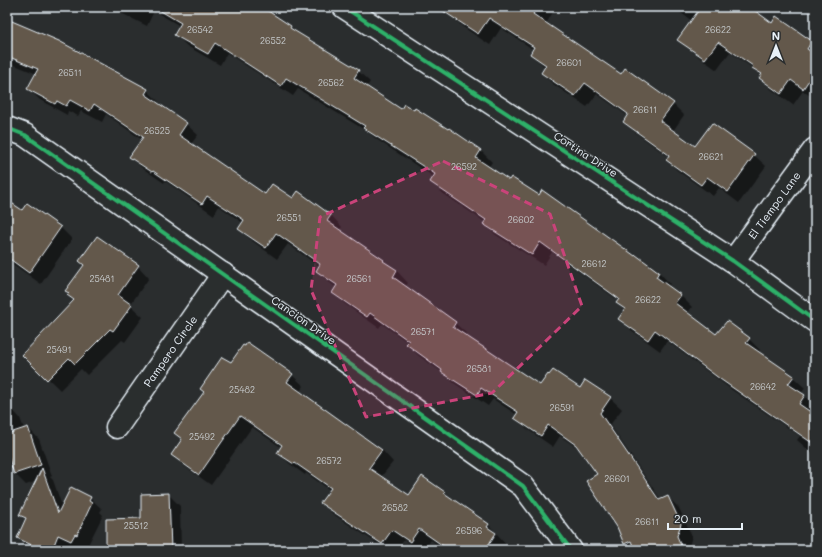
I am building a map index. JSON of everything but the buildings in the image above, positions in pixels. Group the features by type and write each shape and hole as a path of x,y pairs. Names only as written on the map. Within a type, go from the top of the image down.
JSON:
{"street":[{"name":"Cortina Drive","path":"344,7 733,261 815,321"},
{"name":"Cancion Drive","path":"7,128 25,135 523,486 571,550"},
{"name":"El Tiempo Lane","path":"733,261 815,149"},
{"name":"Pampero Circle","path":"117,427 223,274"}],"highlighted area":[{"path":"443,161 550,214 582,306 492,393 366,417 311,290 320,217"}],"cycle path":[{"path":"344,7 733,261 815,321"},
{"path":"7,128 25,135 523,486 571,550"}]}
